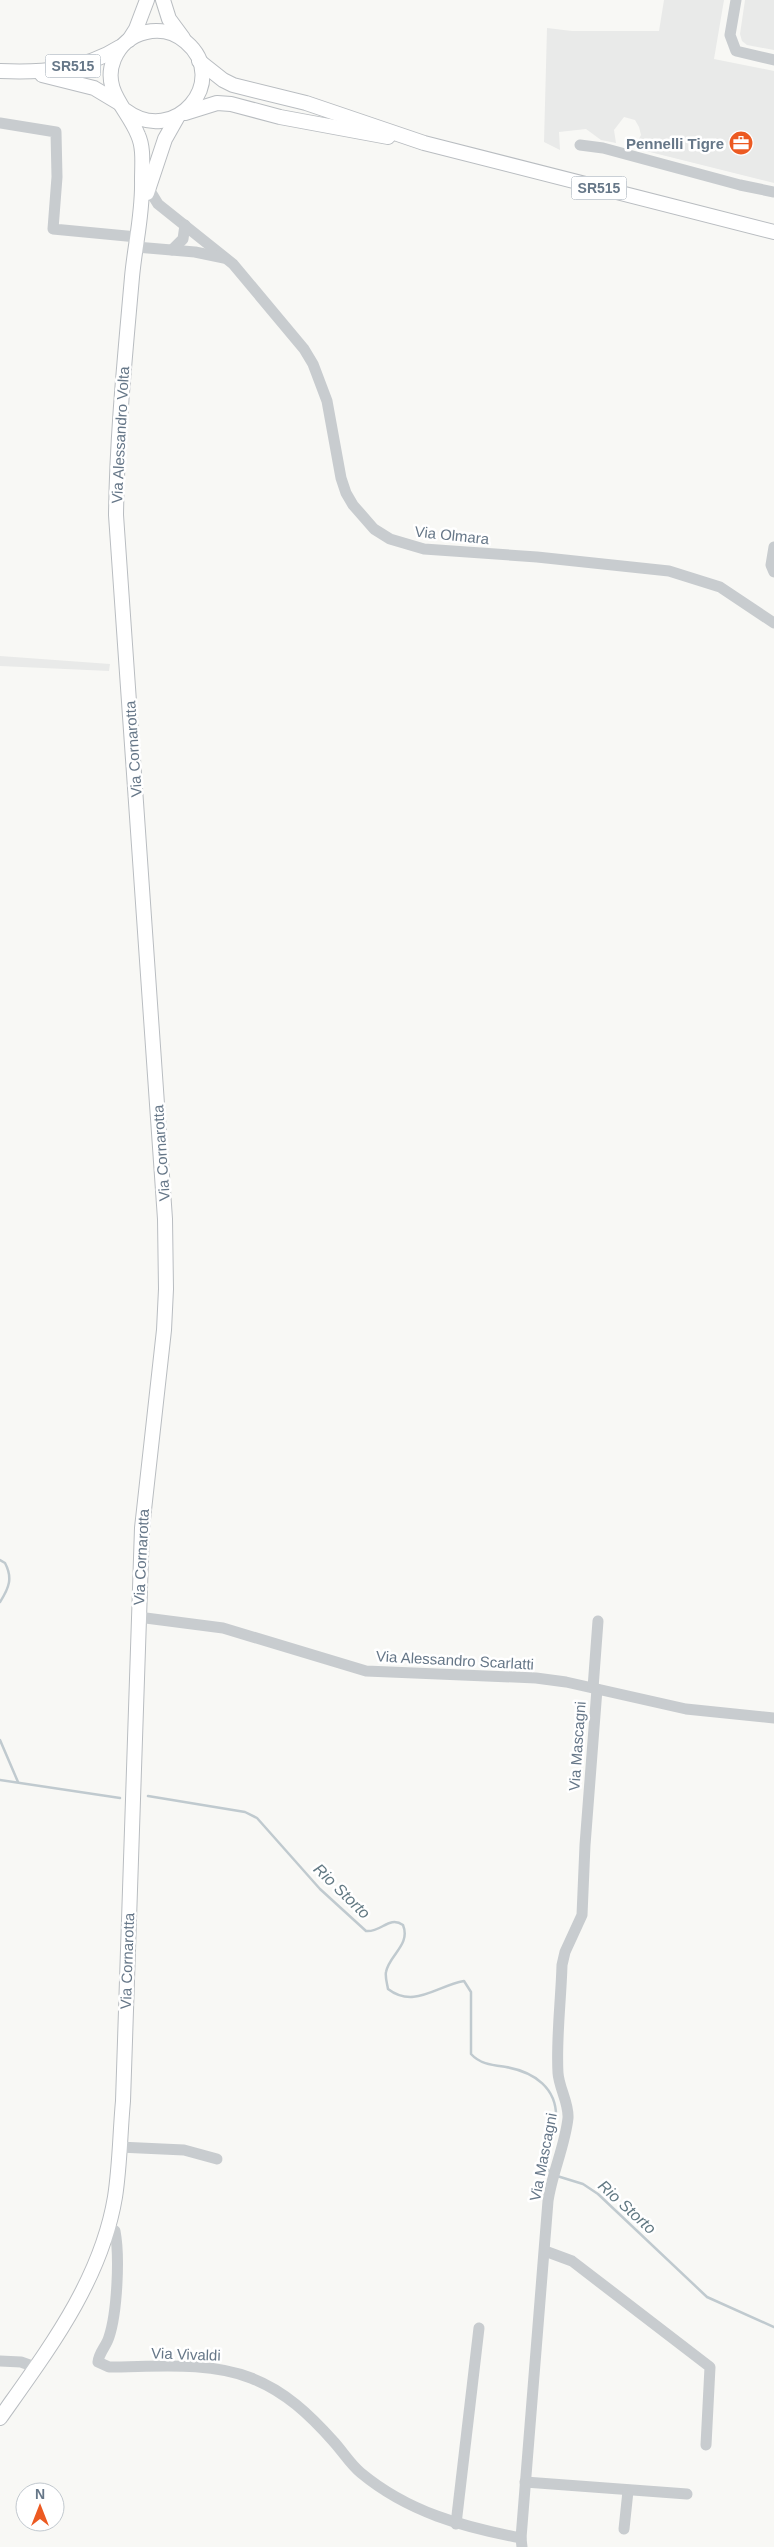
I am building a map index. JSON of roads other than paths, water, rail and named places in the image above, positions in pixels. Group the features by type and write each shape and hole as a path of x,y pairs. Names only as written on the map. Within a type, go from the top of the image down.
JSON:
{"main road":[{"path":"147,0 136,29 114,59 110,74 113,90 123,107 139,118 154,122 170,120 180,115 193,103 200,90 202,75 199,61 169,19 163,0"},
{"path":"125,43 142,33 158,31 173,34 186,42"},
{"name":"SR515","path":"19,72 82,64 106,56 125,43"},
{"name":"SR515","path":"199,61 223,80 233,85 306,103 424,142 774,232"},
{"name":"SR515","path":"0,71 19,72 79,83 94,88 123,107"},
{"name":"SR515","path":"180,115 217,103 231,104 347,131 424,142"},
{"name":"Via Alessandro Volta","path":"123,107 139,136 143,204"},
{"name":"Via Alessandro Volta","path":"127,666 116,515 117,454 137,242 143,204 164,139 180,115"},
{"name":"Via Cornarotta","path":"0,2418 76,2306 95,2266 115,2197 119,2147 142,1528 164,1330 166,1272 166,1219 127,666"}],"street":[{"path":"736,0 730,35 736,51 774,60"},
{"path":"0,123 56,132 57,177 53,229 226,258"},
{"path":"580,145 603,148 740,185 774,192"},
{"name":"Via Olmara","path":"150,185 152,195 158,204 226,258 294,336 313,364 329,409 341,478 353,504 374,529 390,539 424,550 537,557 669,571 720,587 774,623"},
{"path":"172,250 183,239 185,225"},
{"path":"774,547 771,565 774,572"},
{"name":"Via Alessandro Scarlatti","path":"138,1617 223,1628 366,1671 536,1678 595,1688 686,1709 774,1718"},
{"name":"Via Mascagni","path":"521,2542 553,2174 568,2119 559,2081 558,2063 562,1965 565,1952 582,1915 598,1621"},
{"path":"119,2147 184,2150 217,2159"},
{"name":"Via Vivaldi","path":"108,2226 115,2231 118,2255 112,2322 108,2338 99,2354 98,2362 108,2367 222,2369 252,2378 283,2394 301,2407 360,2472 385,2491 417,2508 456,2524 521,2542"},
{"path":"545,2251 572,2261 710,2367 706,2445"},
{"path":"456,2524 478,2328"},
{"path":"0,2361 21,2362 36,2367"},
{"path":"525,2482 687,2494"},
{"path":"624,2529 628,2491"}],"waterway":[{"path":"0,1560 5,1563 9,1573 8,1587 0,1602"},
{"path":"0,1740 18,1782"},
{"name":"Rio Storto","path":"0,1780 120,1798"},
{"name":"Rio Storto","path":"148,1796 245,1812 257,1818 320,1889 366,1931 376,1930 393,1922 403,1925 405,1932 402,1944 391,1960 386,1972 388,1989 398,1995 416,1997 464,1981 471,1992 471,2054 482,2062 526,2073 542,2083 553,2099 556,2109 556,2120 544,2165 550,2172"},
{"name":"Rio Storto","path":"557,2176 583,2184 598,2194 707,2297 774,2327"}],"place":[{"name":"Pennelli Tigre","path":"741,143"}]}
